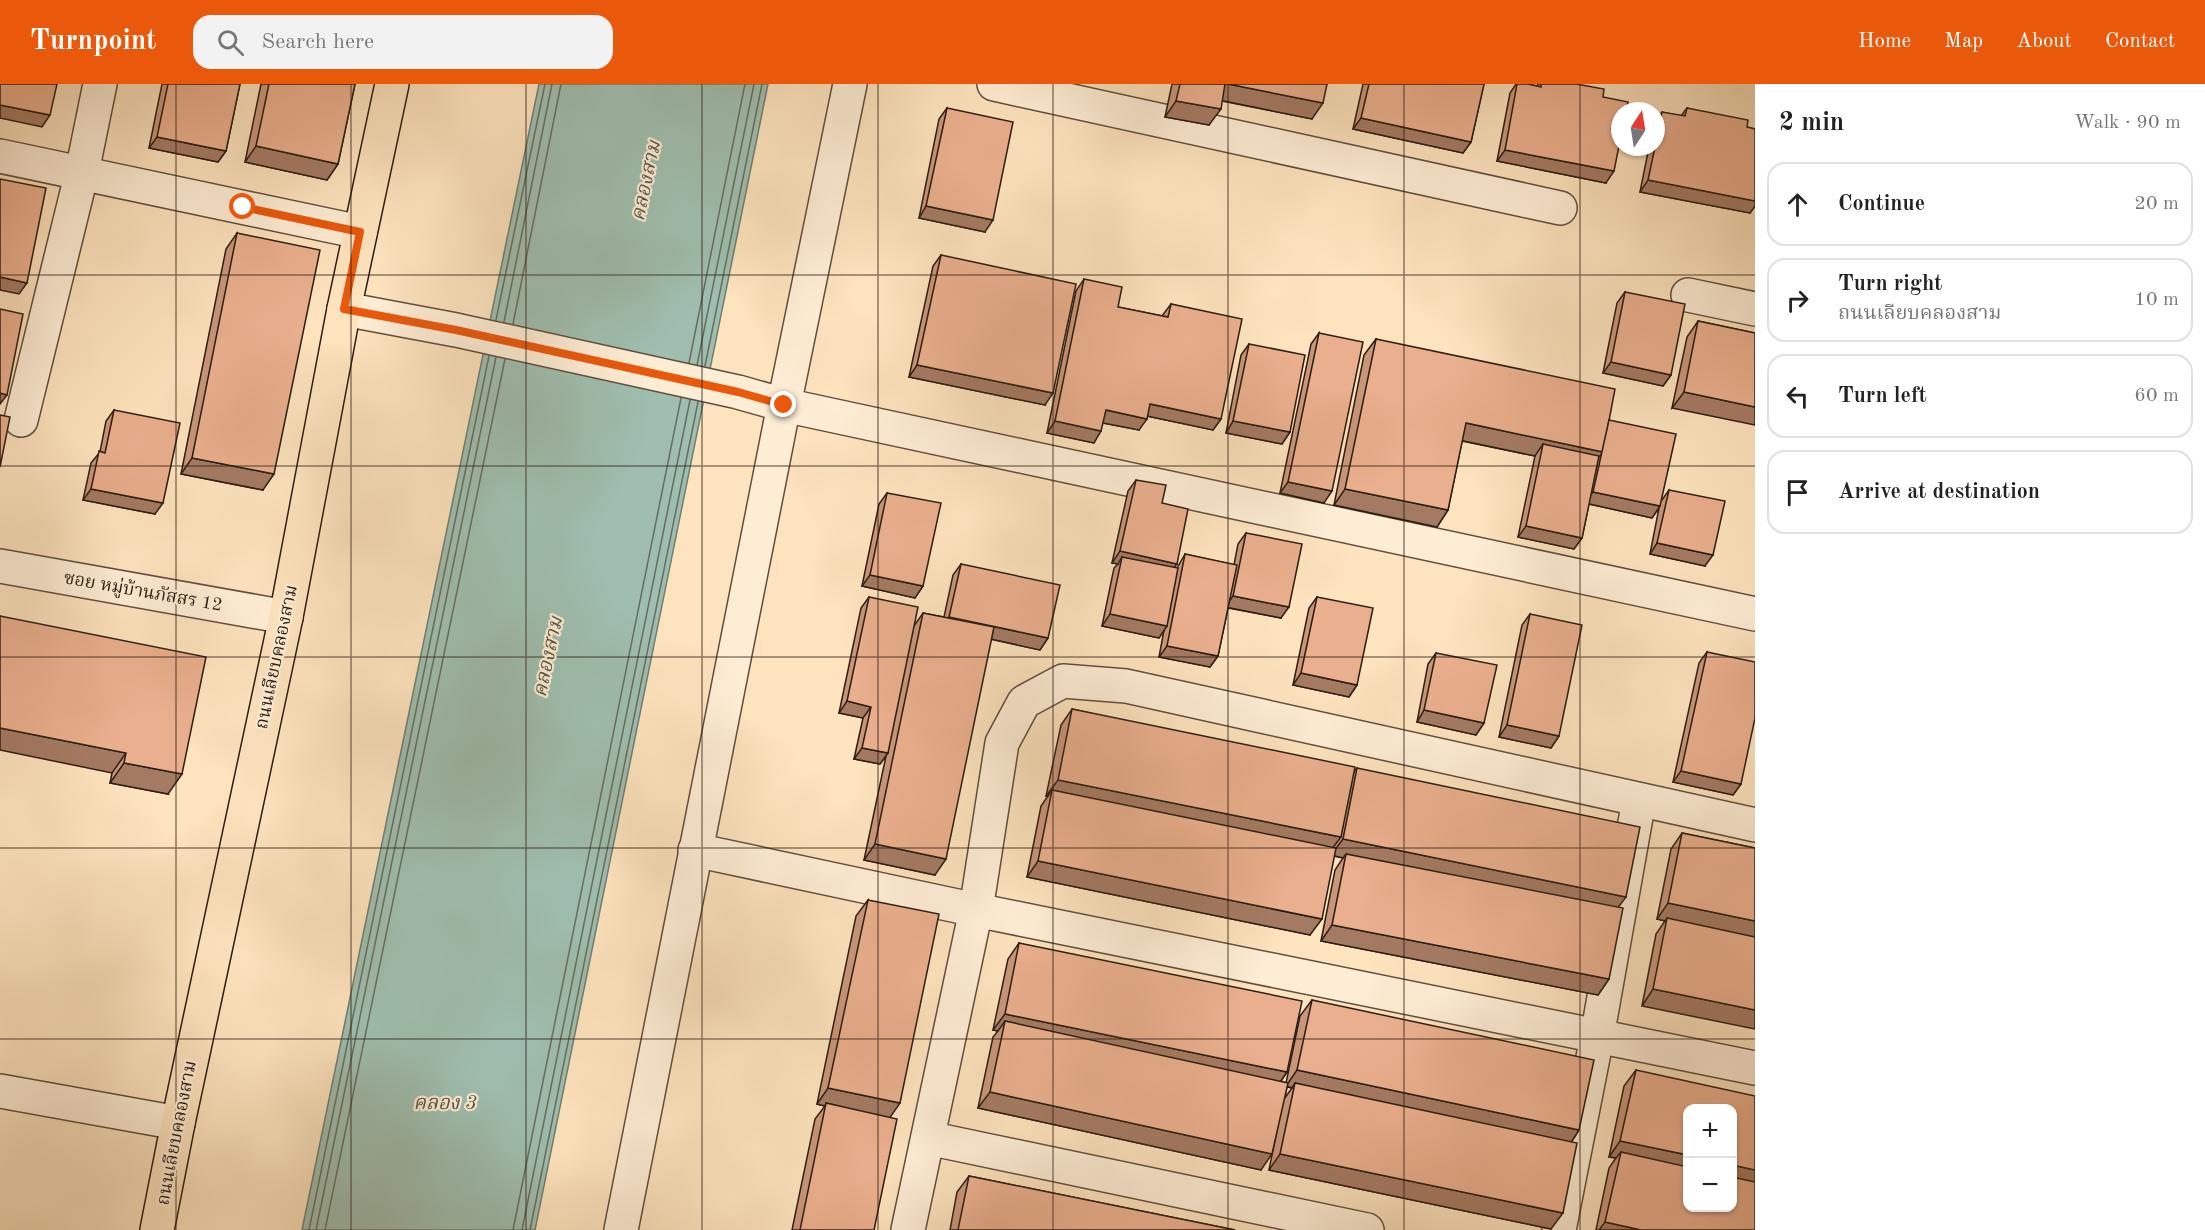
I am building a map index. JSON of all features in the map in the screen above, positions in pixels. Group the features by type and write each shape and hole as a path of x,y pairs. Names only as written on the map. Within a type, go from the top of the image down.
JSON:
{"main road":[{"name":"ถนนเลียบคลองสาม","path":"157,1230 286,617 344,309 392,84"}],"street":[{"path":"21,420 82,172 100,84"},
{"path":"621,1230 695,850 850,84"},
{"path":"993,84 1560,208"},
{"path":"0,156 360,232"},
{"path":"1688,295 1755,309"},
{"path":"344,309 456,330 738,392 784,405 1755,614"},
{"name":"ซอย หมู่บ้านภัสสร 12","path":"0,566 286,617"},
{"path":"908,1230 976,910 1002,743 1024,702 1063,681 1126,686 1755,825"},
{"path":"1559,1230 1597,1036 1639,800"},
{"path":"695,850 976,910 1755,1068"},
{"path":"0,1091 178,1123"},
{"path":"928,1138 1367,1230"}],"water":[{"name":"คลอง 3","path":"539,84 768,84 535,1230 302,1230"}],"building":[{"path":"0,84 57,84 50,115 0,105"},
{"path":"168,84 240,84 226,151 157,137"},
{"path":"269,84 355,84 338,164 256,146"},
{"path":"1180,84 1225,84 1221,109 1176,101"},
{"path":"1228,84 1327,84 1323,103"},
{"path":"1369,84 1484,84 1471,142 1361,118"},
{"path":"1517,84 1541,87 1541,84 1576,84 1604,89 1603,97 1628,102 1611,102 1611,156 1617,156 1614,171 1505,150"},
{"path":"947,108 1013,122 993,220 926,206"},
{"path":"1687,108 1748,120 1747,127 1755,129 1755,201 1648,180 1653,156 1665,156 1665,113 1685,116"},
{"path":"0,179 46,188 27,283 0,277"},
{"path":"237,233 320,250 274,474 192,458"},
{"path":"941,255 1076,284 1053,393 917,365"},
{"path":"1084,279 1122,287 1118,307 1168,317 1171,304 1242,319 1221,419 1150,404 1147,419 1106,410 1101,431 1055,421"},
{"path":"1625,292 1685,304 1671,375 1611,362"},
{"path":"0,309 23,314 7,395 0,393"},
{"path":"1698,321 1755,333 1755,407 1684,392"},
{"path":"1319,333 1363,342 1332,491 1288,482"},
{"path":"1376,339 1615,389 1603,452 1466,423 1448,510 1345,489"},
{"path":"1249,344 1305,355 1290,432 1233,421"},
{"path":"114,410 180,423 163,503 91,489 99,451 105,453"},
{"path":"0,415 10,417 0,467"},
{"path":"1609,420 1676,434 1660,506 1593,492"},
{"path":"1543,444 1599,456 1582,538 1526,526"},
{"path":"1136,480 1166,485 1162,503 1188,509 1177,564 1120,551"},
{"path":"1669,490 1725,501 1713,555 1657,543"},
{"path":"887,493 941,503 923,586 870,575"},
{"path":"1246,533 1302,544 1289,607 1233,596"},
{"path":"1185,554 1237,565 1218,656 1167,646"},
{"path":"1122,557 1178,568 1167,626 1110,614"},
{"path":"961,564 1060,585 1048,638 949,617"},
{"path":"869,597 918,607 888,753 862,748 871,707 847,701"},
{"path":"1317,597 1373,608 1357,685 1301,673"},
{"path":"923,613 994,627 946,859 875,844"},
{"path":"1530,614 1582,625 1559,736 1507,725"},
{"path":"0,616 206,657 182,774 124,763 126,753 0,728"},
{"path":"1707,652 1755,662 1755,718 1741,784 1681,771"},
{"path":"1436,653 1497,665 1484,723 1424,710"},
{"path":"1072,709 1355,767 1341,837 1058,780"},
{"path":"1357,768 1640,827 1626,897 1343,839"},
{"path":"1052,790 1336,848 1322,919 1038,861"},
{"path":"1682,833 1755,848 1755,921 1668,903"},
{"path":"1346,854 1623,908 1609,979 1332,925"},
{"path":"868,900 939,914 900,1103 828,1088"},
{"path":"1667,918 1755,937 1755,1010 1653,989"},
{"path":"1019,943 1302,1001 1287,1072 1005,1014"},
{"path":"1312,1000 1594,1060 1579,1130 1297,1070"},
{"path":"1005,1021 1288,1083 1272,1154 990,1092"},
{"path":"1636,1070 1755,1096 1755,1170 1737,1166 1737,1104 1683,1104 1683,1154 1620,1141"},
{"path":"1295,1083 1577,1143 1563,1213 1280,1154"},
{"path":"826,1103 897,1119 874,1230 800,1230"},
{"path":"1621,1152 1683,1166 1683,1212 1737,1212 1737,1178 1755,1182 1755,1230 1641,1230 1605,1222"},
{"path":"969,1176 1235,1230 958,1230"}],"route":[{"path":"243,207 360,232 344,309 456,330 738,392 784,405"}],"water label":[{"name":"คลองสาม","path":"647,181"},
{"name":"คลองสาม","path":"549,657"}]}
